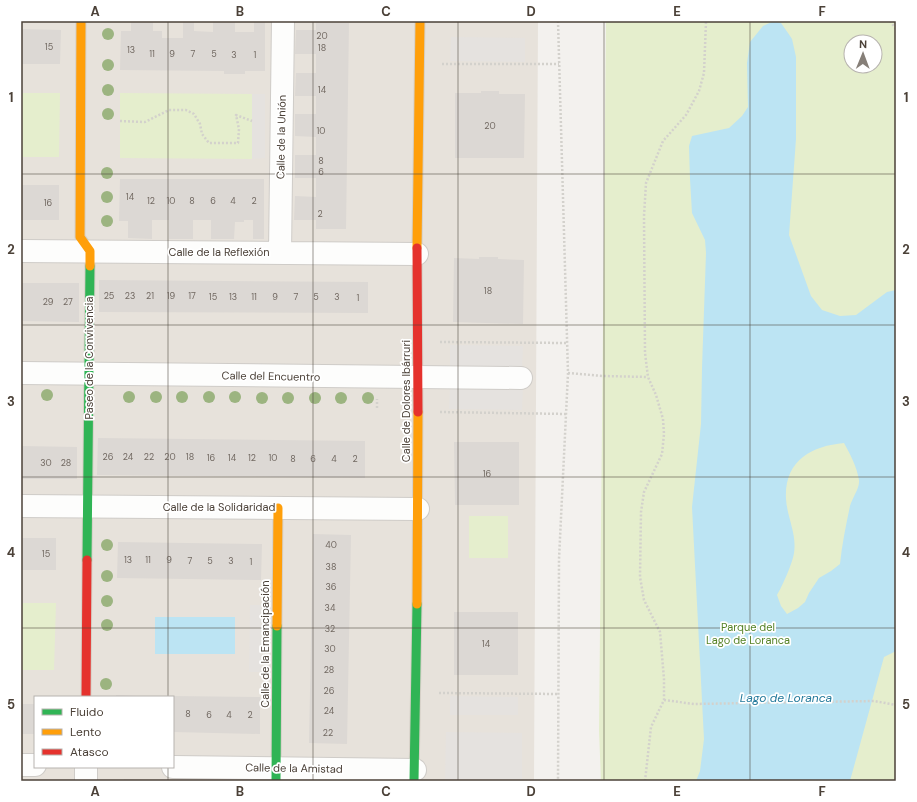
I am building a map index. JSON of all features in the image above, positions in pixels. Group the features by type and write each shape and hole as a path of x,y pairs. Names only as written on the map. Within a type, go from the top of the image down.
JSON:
{"street":[{"path":"81,21 80,236 90,251"},
{"name":"Calle de la Unión","path":"280,253 283,21"},
{"name":"Calle de Dolores Ibárruri","path":"415,776 418,509 417,377 420,21"},
{"name":"Calle de la Reflexión","path":"21,251 418,254"},
{"name":"Paseo de la Convivencia","path":"86,696 90,251"},
{"name":"Calle del Encuentro","path":"21,373 521,378"},
{"name":"Calle de la Solidaridad","path":"21,506 418,509"},
{"name":"Calle de la Emancipación","path":"276,775 278,508"},
{"path":"21,765 34,765"},
{"name":"Calle de la Amistad","path":"174,767 276,775 415,776"},
{"path":"86,768 86,781"}],"path":[{"path":"558,21 568,373 559,559 558,781"},
{"path":"645,781 651,727 664,700 664,679 660,632 644,600 640,576 641,512 644,492 662,454 664,434 663,419 656,395 648,376 645,353 644,216 646,183 663,141 686,115 699,91 704,73 706,21"},
{"path":"890,21 896,29"},
{"path":"442,64 559,64"},
{"path":"120,121 145,122 169,110 186,110 194,114 200,124 202,134 209,142 226,143 238,143 239,129 236,115 252,121"},
{"path":"440,342 567,343"},
{"path":"568,373 603,376 648,376"},
{"path":"440,412 566,414"},
{"path":"438,693 558,694"},
{"path":"664,700 694,704 874,701 896,705"}],"shaded area":[{"path":"21,21 538,21 534,781 21,781"},
{"path":"451,37 525,38 525,62 450,61"},
{"path":"252,94 265,94 265,158 252,159"},
{"path":"450,345 523,346 522,369 450,368"},
{"path":"450,386 523,387 522,410 449,409"},
{"path":"250,605 261,605 261,672 249,672"},
{"path":"450,696 518,697 518,715 450,715"},
{"path":"446,732 522,733 522,781 445,781"}],"green space":[{"name":"Parque del Lago de Loranca","path":"606,21 896,21 896,781 601,781 599,731"},
{"path":"21,93 60,93 59,157 21,157"},
{"path":"120,93 252,94 252,159 120,158"},
{"path":"469,516 508,516 508,558 469,558"},
{"path":"21,603 56,603 54,670 21,670"}],"water":[{"name":"Lago de Loranca","path":"774,21 781,23 792,39 796,57 796,139 789,235 811,296 822,310 840,316 856,315 887,292 896,290 896,651 884,657 850,781 696,781 700,771 704,739 692,507 701,424 706,253 705,240 692,213 689,146 692,136 729,128 742,116 748,107 747,63 750,42 763,26","holes":["844,443 855,465 859,483 850,506 840,564 819,578 805,602 787,614 781,606 777,595 792,562 795,546 786,499 790,475 795,465 811,452 821,448"]},
{"path":"155,617 235,617 235,654 155,654"}],"building":[{"path":"131,21 153,21 153,31 162,31 162,38 183,38 183,21 194,21 194,31 213,32 213,21 235,21 235,32 254,32 254,21 265,21 265,71 245,71 245,74 224,74 224,71 120,70 121,31 131,31"},
{"path":"316,22 349,23 346,229 316,229 316,220 294,220 295,196 316,197 316,178 295,178 295,155 316,155 316,137 295,136 295,114 316,114 316,96 295,96 296,73 316,73 316,54 295,54 296,30 316,30"},
{"path":"21,29 61,30 60,64 21,64"},
{"path":"481,91 499,91 499,94 525,94 524,158 455,158 455,93 481,93"},
{"path":"120,179 264,179 264,239 253,239 253,220 235,222 234,239 211,239 211,220 193,220 193,239 169,239 169,220 152,220 152,239 128,238 128,221 119,221"},
{"path":"21,185 59,185 59,220 21,220"},
{"path":"479,257 498,257 498,259 524,260 523,324 453,322 454,258 479,259"},
{"path":"99,280 368,282 368,313 99,312"},
{"path":"21,283 79,283 79,322 21,321"},
{"path":"98,438 365,441 365,478 97,475"},
{"path":"454,442 519,442 519,505 455,505"},
{"path":"21,446 77,447 77,479 21,479"},
{"path":"313,534 351,535 347,744 309,743"},
{"path":"21,538 56,538 56,570 21,570"},
{"path":"118,542 262,544 261,580 117,578"},
{"path":"454,612 518,612 518,675 454,675"},
{"path":"174,696 260,697 260,734 174,732"},
{"path":"21,704 34,704 34,734 21,734"},
{"path":"124,779 146,780 146,781 124,781"}],"traffic: fast":[{"path":"87,560 90,266"},
{"path":"414,781 417,604"},
{"path":"276,781 277,626"}],"traffic: slow":[{"path":"81,21 80,237 90,251 90,266"},
{"path":"417,248 420,21"},
{"path":"417,604 418,412"},
{"path":"277,626 278,508"}],"traffic: jam":[{"path":"417,248 418,412"},
{"path":"86,696 87,560"}]}
